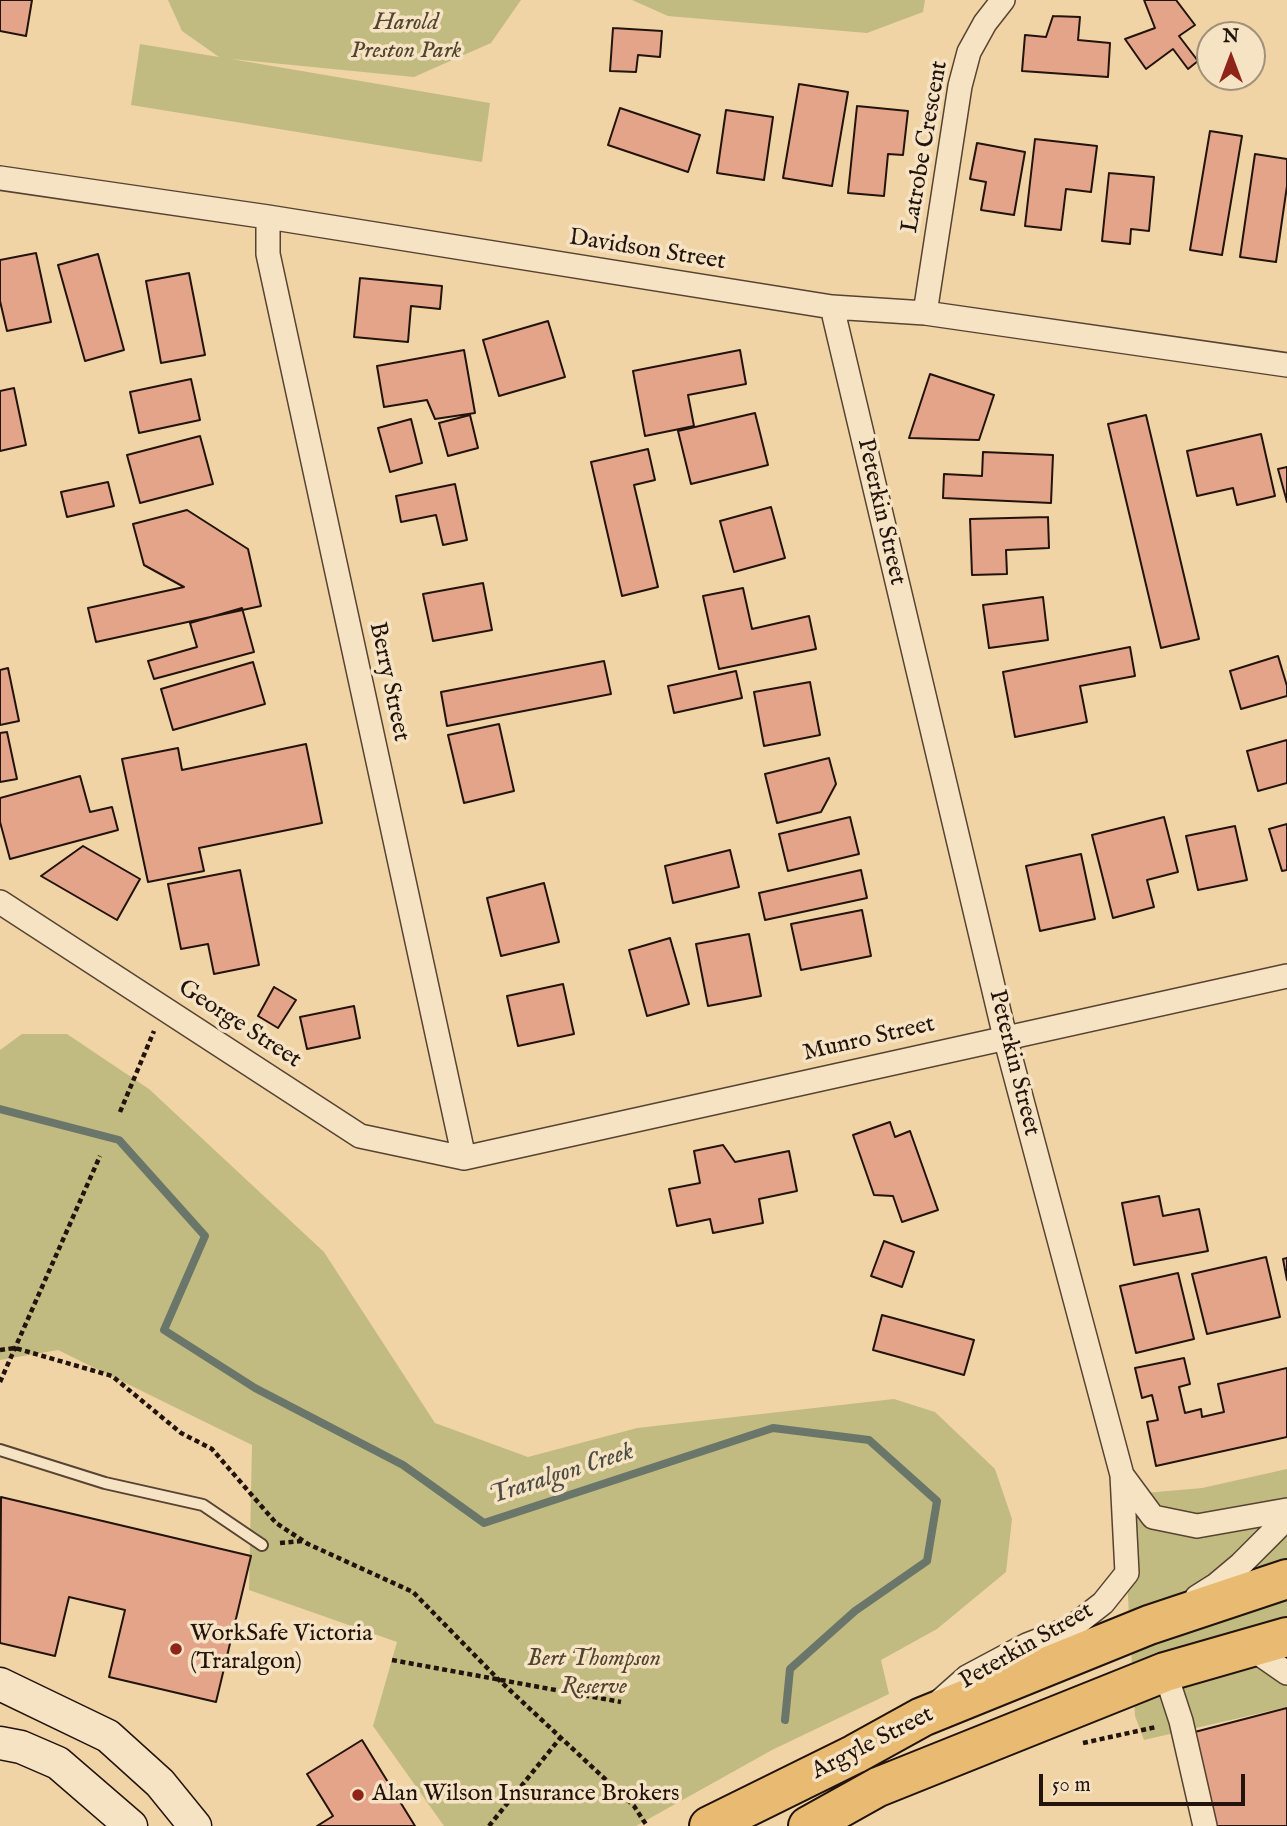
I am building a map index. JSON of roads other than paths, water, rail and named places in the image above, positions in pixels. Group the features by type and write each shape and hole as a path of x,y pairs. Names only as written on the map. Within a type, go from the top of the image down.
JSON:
{"highway":[{"name":"Argyle Street","path":"709,1826 855,1754 922,1717 1149,1625 1275,1578"},
{"path":"1149,1625 1165,1672"},
{"name":"Argyle Street","path":"808,1826 878,1787 1165,1672 1287,1637"}],"main road":[{"path":"0,1684 108,1736 160,1783 198,1823"},
{"path":"0,1743 21,1746 58,1763 128,1824 160,1783"}],"street":[{"name":"Latrobe Crescent","path":"925,313 960,86 969,52 985,23 1003,0"},
{"name":"Davidson Street","path":"0,178 268,217 832,307 925,313 1287,365"},
{"name":"Berry Street","path":"268,217 268,254 464,1158"},
{"name":"Peterkin Street","path":"832,307 1005,1037 1122,1475 1127,1573 1103,1603 1071,1628 1027,1645 967,1676 922,1717"},
{"name":"George Street","path":"0,902 360,1136 464,1158"},
{"name":"Munro Street","path":"464,1158 1287,976"},
{"path":"1122,1475 1153,1517 1197,1526 1287,1510"},
{"path":"1275,1578 1287,1518"},
{"path":"1251,1648 1287,1673"},
{"path":"1165,1672 1181,1721 1205,1826"}],"lane":[{"path":"0,1450 105,1483 203,1505 262,1545"}],"waterway":[{"name":"Traralgon Creek","path":"0,1109 119,1140 205,1236 164,1330 255,1388 403,1465 484,1523 773,1428 869,1440 937,1501 927,1561 855,1611 790,1669 785,1720"}],"place":[{"name":"WorkSafe Victoria (Traralgon)","path":"176,1649"},
{"name":"Alan Wilson Insurance Brokers","path":"358,1795"}],"park label":[{"name":"Harold Preston Park","path":"406,38"},
{"name":"Bert Thompson Reserve","path":"594,1674"}]}
